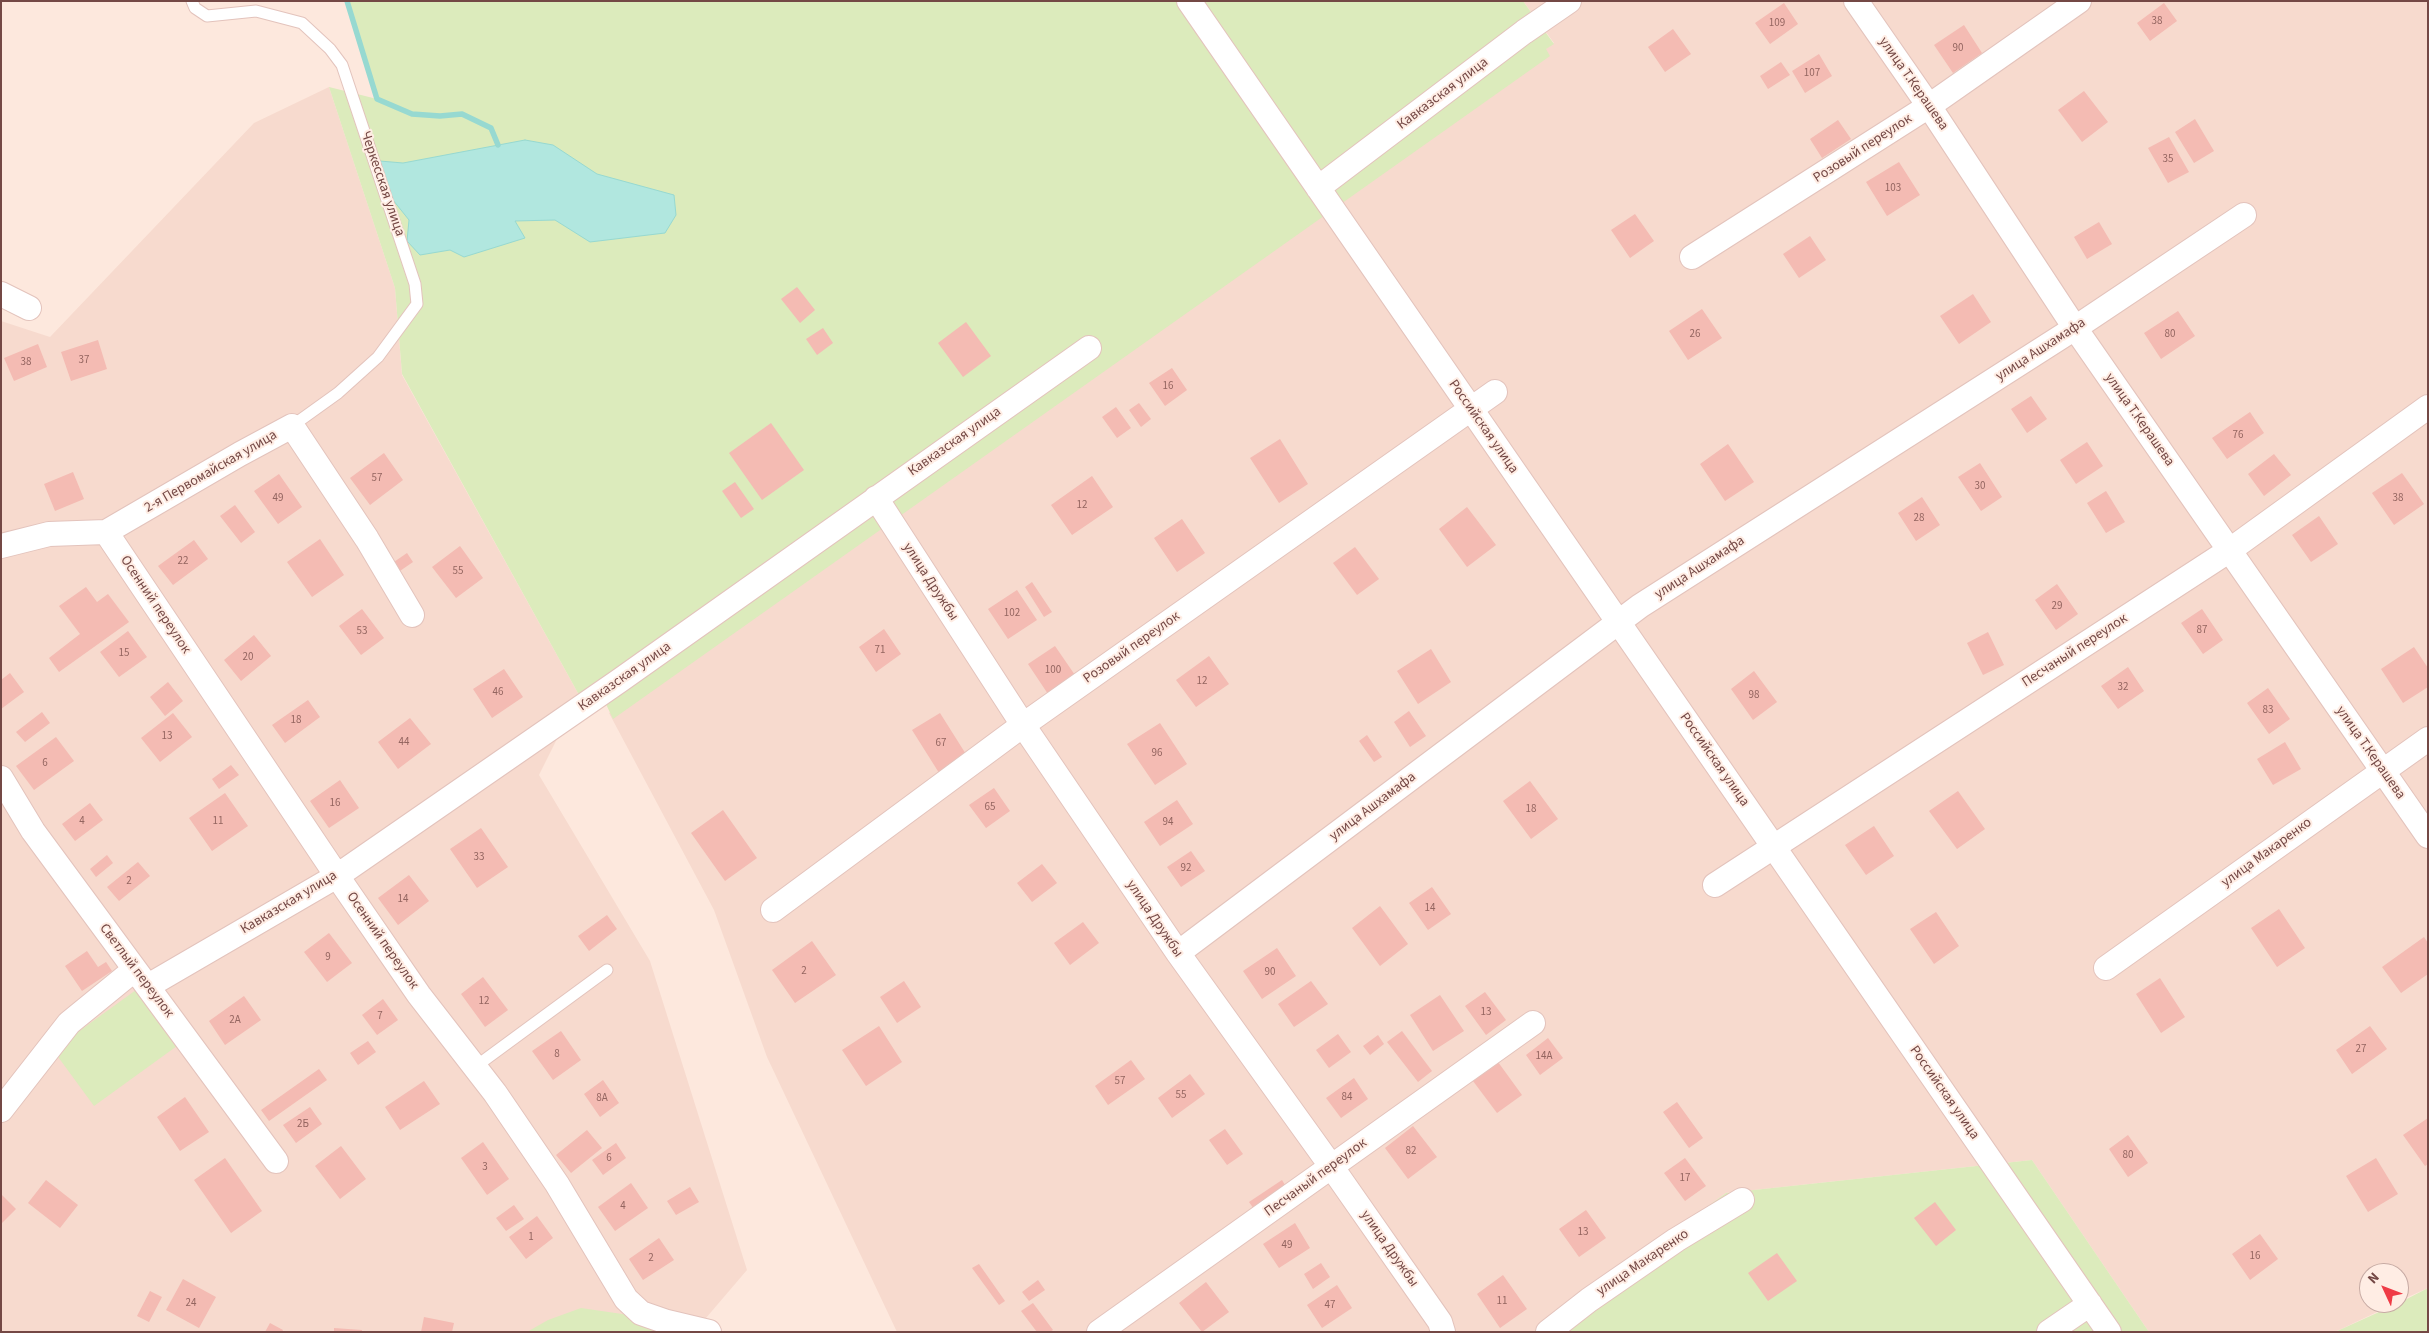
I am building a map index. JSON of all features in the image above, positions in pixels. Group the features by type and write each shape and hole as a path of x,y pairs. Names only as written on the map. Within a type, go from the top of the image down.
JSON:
{"street":[{"name":"Российская улица","path":"1189,1 2109,1332"},
{"name":"Кавказcкая улица","path":"1318,188 1524,32 1569,1"},
{"name":"улица Т.Керашева","path":"1856,1 1929,106 2075,328 2381,771 2428,836"},
{"name":"Розовый переулок","path":"1692,257 1929,106 2079,1"},
{"name":"улица Ашхамафа","path":"1178,953 1640,606 2075,328 2244,214"},
{"path":"1,294 29,308"},
{"name":"Кавказcкая улица","path":"1,1110 69,1022 105,991 141,978 337,876 619,682 1089,348"},
{"name":"Розовый переулок","path":"773,910 1022,726 1495,392"},
{"name":"Песчаный переулок","path":"1715,885 2230,550 2428,407"},
{"name":"2-я Первомайская улица","path":"1,546 49,534 106,532 292,426 367,539 412,615"},
{"name":"улица Дружбы","path":"876,498 1022,726 1178,953 1332,1166 1440,1322 1443,1332"},
{"name":"Осенний переулок","path":"106,532 419,995 475,1067 557,1184 626,1299 641,1313 667,1322 709,1332"},
{"name":"улица Макаренко","path":"2106,968 2428,739"},
{"name":"Светлый переулок","path":"1,778 33,831 276,1161"},
{"name":"Песчаный переулок","path":"1099,1332 1533,1023"},
{"name":"улица Макаренко","path":"1548,1332 1589,1300 1676,1240 1742,1200"},
{"path":"2049,1332 2090,1304"}],"lane":[{"name":"Черкесская улица","path":"192,1 195,8 207,16 256,11 302,22 342,65 415,284 416,304 378,356 338,394 292,426"},
{"path":"475,1067 608,970"}],"shaded area":[{"path":"1523,1 2428,1 2428,1288 2409,1297 2409,1263 2359,1263 2359,1313 2375,1313 2335,1332 2149,1332 2032,1160 1726,1193 1533,1332 897,1332 767,1057 714,910 609,713 782,582 1554,43"},
{"path":"329,87 395,288 402,375 579,695 539,775 650,961 747,1270 694,1332 1,1332 1,321 50,337 254,123"}],"green space":[{"path":"347,1 1523,1 1554,44 1546,49 1550,56 613,719 597,685 579,695 402,374 395,288 329,87 377,99"},
{"path":"136,990 177,1046 94,1106 53,1050"},
{"path":"2032,1160 2149,1332 1533,1332 1726,1193"},
{"path":"2428,1288 2428,1332 2335,1332 2377,1313 2409,1313 2409,1298"},
{"path":"581,1308 636,1316 693,1332 527,1332 548,1320"}],"water":[{"path":"525,140 553,145 597,174 674,195 676,215 665,233 590,242 555,220 515,221 525,238 464,257 450,250 420,255 407,241 409,220 393,200 380,161 403,163"}],"building":[{"path":"1784,3 1798,24 1770,44 1755,23"},
{"path":"2164,3 2177,21 2150,41 2137,23"},
{"path":"1964,25 1982,53 1953,73 1934,45"},
{"path":"1673,29 1691,54 1665,72 1648,47"},
{"path":"1819,54 1832,76 1805,93 1792,71"},
{"path":"1781,62 1790,75 1768,89 1760,76"},
{"path":"2084,91 2108,122 2082,142 2058,110"},
{"path":"2195,119 2214,151 2194,163 2175,132"},
{"path":"1838,120 1851,139 1822,158 1810,139"},
{"path":"2169,137 2189,172 2168,183 2148,148"},
{"path":"1899,162 1920,195 1887,216 1866,182"},
{"path":"1635,214 1654,241 1630,258 1611,230"},
{"path":"2099,222 2112,244 2087,259 2074,237"},
{"path":"1810,236 1826,260 1799,278 1783,254"},
{"path":"797,287 815,310 800,323 781,299"},
{"path":"1973,294 1991,322 1959,344 1940,316"},
{"path":"1702,309 1722,338 1688,360 1669,331"},
{"path":"2178,311 2195,336 2161,359 2144,333"},
{"path":"966,322 991,356 963,377 938,343"},
{"path":"823,328 833,343 817,355 806,339"},
{"path":"98,340 107,369 71,381 61,352"},
{"path":"38,344 47,367 14,381 4,358"},
{"path":"1172,368 1187,390 1165,406 1149,383"},
{"path":"2031,396 2047,419 2027,433 2011,409"},
{"path":"1139,403 1151,419 1141,427 1129,410"},
{"path":"1116,407 1131,428 1117,438 1102,417"},
{"path":"2250,412 2264,433 2227,459 2212,438"},
{"path":"771,423 804,470 762,500 729,453"},
{"path":"1280,439 1308,484 1279,503 1250,458"},
{"path":"2087,442 2103,466 2076,484 2060,460"},
{"path":"1728,444 1754,482 1725,501 1700,464"},
{"path":"384,453 403,480 370,505 350,478"},
{"path":"2274,454 2291,475 2264,496 2248,474"},
{"path":"1980,463 2002,497 1981,511 1958,477"},
{"path":"73,472 84,499 55,511 44,484"},
{"path":"2402,473 2424,504 2394,525 2372,493"},
{"path":"279,474 302,507 278,524 254,491"},
{"path":"1092,476 1113,507 1072,535 1051,505"},
{"path":"735,482 754,509 741,518 722,491"},
{"path":"2106,491 2125,522 2106,533 2087,503"},
{"path":"1922,497 1940,525 1916,541 1898,513"},
{"path":"235,505 255,532 241,543 220,516"},
{"path":"1467,507 1496,545 1467,567 1439,529"},
{"path":"2319,516 2338,544 2311,562 2292,535"},
{"path":"1182,519 1205,553 1177,572 1154,538"},
{"path":"320,539 344,575 312,597 287,562"},
{"path":"194,540 208,559 173,585 158,566"},
{"path":"460,546 483,578 456,598 432,567"},
{"path":"1355,547 1379,579 1357,595 1333,563"},
{"path":"407,553 413,562 397,573 391,564"},
{"path":"1032,582 1052,612 1044,617 1025,587"},
{"path":"2057,584 2078,614 2056,630 2035,600"},
{"path":"86,587 97,602 108,594 129,622 59,672 49,658 80,634 59,606"},
{"path":"1017,590 1037,620 1008,639 988,609"},
{"path":"362,609 384,638 361,655 339,626"},
{"path":"2202,609 2223,640 2203,654 2181,623"},
{"path":"884,629 901,654 876,672 859,647"},
{"path":"128,631 147,657 119,677 100,652"},
{"path":"1988,632 2004,665 1983,675 1967,643"},
{"path":"254,635 271,656 241,681 224,660"},
{"path":"1055,646 1077,678 1050,697 1028,664"},
{"path":"2414,647 2428,668 2428,687 2403,703 2381,669"},
{"path":"1431,649 1451,682 1418,704 1397,671"},
{"path":"1209,656 1229,684 1196,707 1176,680"},
{"path":"2128,667 2144,691 2118,709 2101,686"},
{"path":"504,669 523,697 492,718 473,689"},
{"path":"1754,671 1777,702 1753,720 1731,689"},
{"path":"10,673 24,692 1,709 1,680"},
{"path":"168,682 183,701 165,716 150,697"},
{"path":"2268,688 2290,719 2269,734 2247,703"},
{"path":"308,700 320,717 285,743 272,725"},
{"path":"1409,711 1426,736 1410,747 1394,722"},
{"path":"42,712 50,723 25,742 16,732"},
{"path":"173,713 192,737 160,762 141,738"},
{"path":"940,713 969,759 941,776 912,730"},
{"path":"410,718 431,744 398,769 378,742"},
{"path":"1160,723 1187,764 1155,785 1127,744"},
{"path":"1367,735 1382,757 1374,762 1359,741"},
{"path":"56,737 74,761 34,790 16,766"},
{"path":"2285,742 2301,769 2273,785 2257,759"},
{"path":"231,765 239,775 219,789 212,779"},
{"path":"340,780 359,808 329,828 310,801"},
{"path":"1530,781 1558,819 1531,839 1503,801"},
{"path":"994,788 1010,811 986,828 969,805"},
{"path":"1958,791 1985,829 1957,849 1929,811"},
{"path":"225,793 248,826 212,851 189,818"},
{"path":"1177,800 1193,824 1160,846 1144,822"},
{"path":"90,803 103,820 75,841 62,824"},
{"path":"723,810 757,858 725,881 691,833"},
{"path":"1874,826 1894,856 1866,875 1845,845"},
{"path":"481,828 508,867 477,888 450,849"},
{"path":"1191,851 1205,871 1181,887 1167,867"},
{"path":"107,855 113,863 96,877 90,869"},
{"path":"138,862 150,876 119,901 107,887"},
{"path":"1042,864 1057,883 1032,902 1017,883"},
{"path":"409,875 429,901 398,925 378,898"},
{"path":"1432,887 1451,914 1428,930 1409,903"},
{"path":"1380,906 1408,944 1380,966 1352,928"},
{"path":"2279,909 2305,948 2277,967 2251,928"},
{"path":"1936,912 1959,946 1934,964 1910,929"},
{"path":"607,915 617,929 589,951 578,936"},
{"path":"1083,922 1099,943 1070,965 1054,943"},
{"path":"329,933 352,963 327,982 304,952"},
{"path":"2424,937 2428,943 2428,974 2401,993 2382,967"},
{"path":"812,941 836,975 795,1003 772,970"},
{"path":"1277,948 1296,976 1262,999 1243,971"},
{"path":"87,951 98,967 106,962 112,971 82,991 65,966"},
{"path":"483,977 508,1010 485,1027 461,994"},
{"path":"2160,978 2185,1017 2161,1033 2136,994"},
{"path":"904,981 921,1007 897,1023 880,997"},
{"path":"1311,981 1328,1004 1294,1027 1278,1004"},
{"path":"1485,992 1506,1020 1486,1035 1465,1006"},
{"path":"1440,995 1464,1031 1433,1051 1410,1015"},
{"path":"244,996 261,1020 225,1045 209,1021"},
{"path":"383,999 398,1020 377,1035 362,1015"},
{"path":"879,1026 902,1062 866,1086 842,1050"},
{"path":"2370,1026 2387,1049 2352,1074 2336,1050"},
{"path":"561,1031 581,1060 553,1080 532,1051"},
{"path":"1402,1031 1432,1071 1418,1082 1387,1042"},
{"path":"1338,1034 1351,1052 1329,1068 1316,1050"},
{"path":"1378,1035 1384,1044 1370,1055 1363,1046"},
{"path":"1548,1038 1563,1058 1540,1075 1526,1055"},
{"path":"368,1041 376,1052 358,1065 350,1053"},
{"path":"1131,1060 1145,1079 1108,1105 1095,1086"},
{"path":"1498,1062 1522,1095 1497,1113 1473,1081"},
{"path":"319,1069 327,1080 269,1121 261,1110"},
{"path":"1190,1074 1205,1094 1172,1118 1158,1098"},
{"path":"1354,1078 1368,1099 1341,1118 1326,1098"},
{"path":"603,1080 619,1103 600,1117 584,1094"},
{"path":"424,1081 440,1104 400,1130 385,1107"},
{"path":"185,1097 209,1132 180,1151 157,1117"},
{"path":"1677,1102 1703,1138 1689,1148 1663,1112"},
{"path":"310,1107 322,1124 296,1143 283,1125"},
{"path":"2428,1118 2428,1164 2425,1166 2403,1135"},
{"path":"1413,1126 1437,1157 1408,1179 1385,1148"},
{"path":"1225,1129 1243,1154 1227,1165 1209,1140"},
{"path":"587,1130 602,1148 571,1173 556,1155"},
{"path":"2128,1135 2148,1163 2128,1177 2109,1149"},
{"path":"483,1142 509,1179 487,1195 461,1158"},
{"path":"616,1143 626,1158 603,1175 592,1160"},
{"path":"341,1146 366,1179 340,1199 315,1166"},
{"path":"225,1158 262,1211 231,1233 194,1180"},
{"path":"1685,1158 1706,1186 1685,1201 1664,1173"},
{"path":"2376,1158 2398,1194 2368,1212 2346,1176"},
{"path":"46,1180 78,1205 60,1228 28,1203"},
{"path":"1282,1180 1288,1190 1256,1212 1249,1202"},
{"path":"631,1183 648,1208 615,1231 598,1207"},
{"path":"690,1187 699,1202 676,1215 667,1201"},
{"path":"1,1194 16,1209 1,1224"},
{"path":"1935,1202 1956,1230 1936,1246 1914,1218"},
{"path":"514,1205 524,1219 506,1231 496,1218"},
{"path":"1586,1210 1606,1238 1579,1257 1559,1229"},
{"path":"537,1216 553,1238 526,1259 509,1237"},
{"path":"1295,1223 1310,1248 1279,1268 1263,1244"},
{"path":"2260,1234 2278,1259 2250,1280 2232,1254"},
{"path":"659,1238 674,1260 643,1280 629,1259"},
{"path":"1777,1253 1797,1281 1768,1301 1748,1273"},
{"path":"1321,1263 1330,1277 1313,1289 1304,1274"},
{"path":"979,1264 1005,1301 999,1305 972,1268"},
{"path":"1503,1275 1527,1309 1500,1328 1477,1294"},
{"path":"183,1279 216,1297 199,1328 166,1310"},
{"path":"1038,1280 1045,1290 1029,1301 1022,1292"},
{"path":"1206,1282 1229,1312 1202,1332 1179,1303"},
{"path":"1337,1285 1352,1308 1322,1328 1307,1305"},
{"path":"150,1291 162,1297 149,1322 137,1316"},
{"path":"1033,1303 1053,1330 1050,1332 1037,1332 1021,1311"},
{"path":"424,1317 454,1323 452,1332 421,1332"},
{"path":"270,1323 283,1330 282,1332 265,1332"},
{"path":"334,1328 362,1330 362,1332 334,1332"}],"waterway":[{"path":"347,1 377,99 412,114 440,116 462,114 491,128 498,145"}]}
